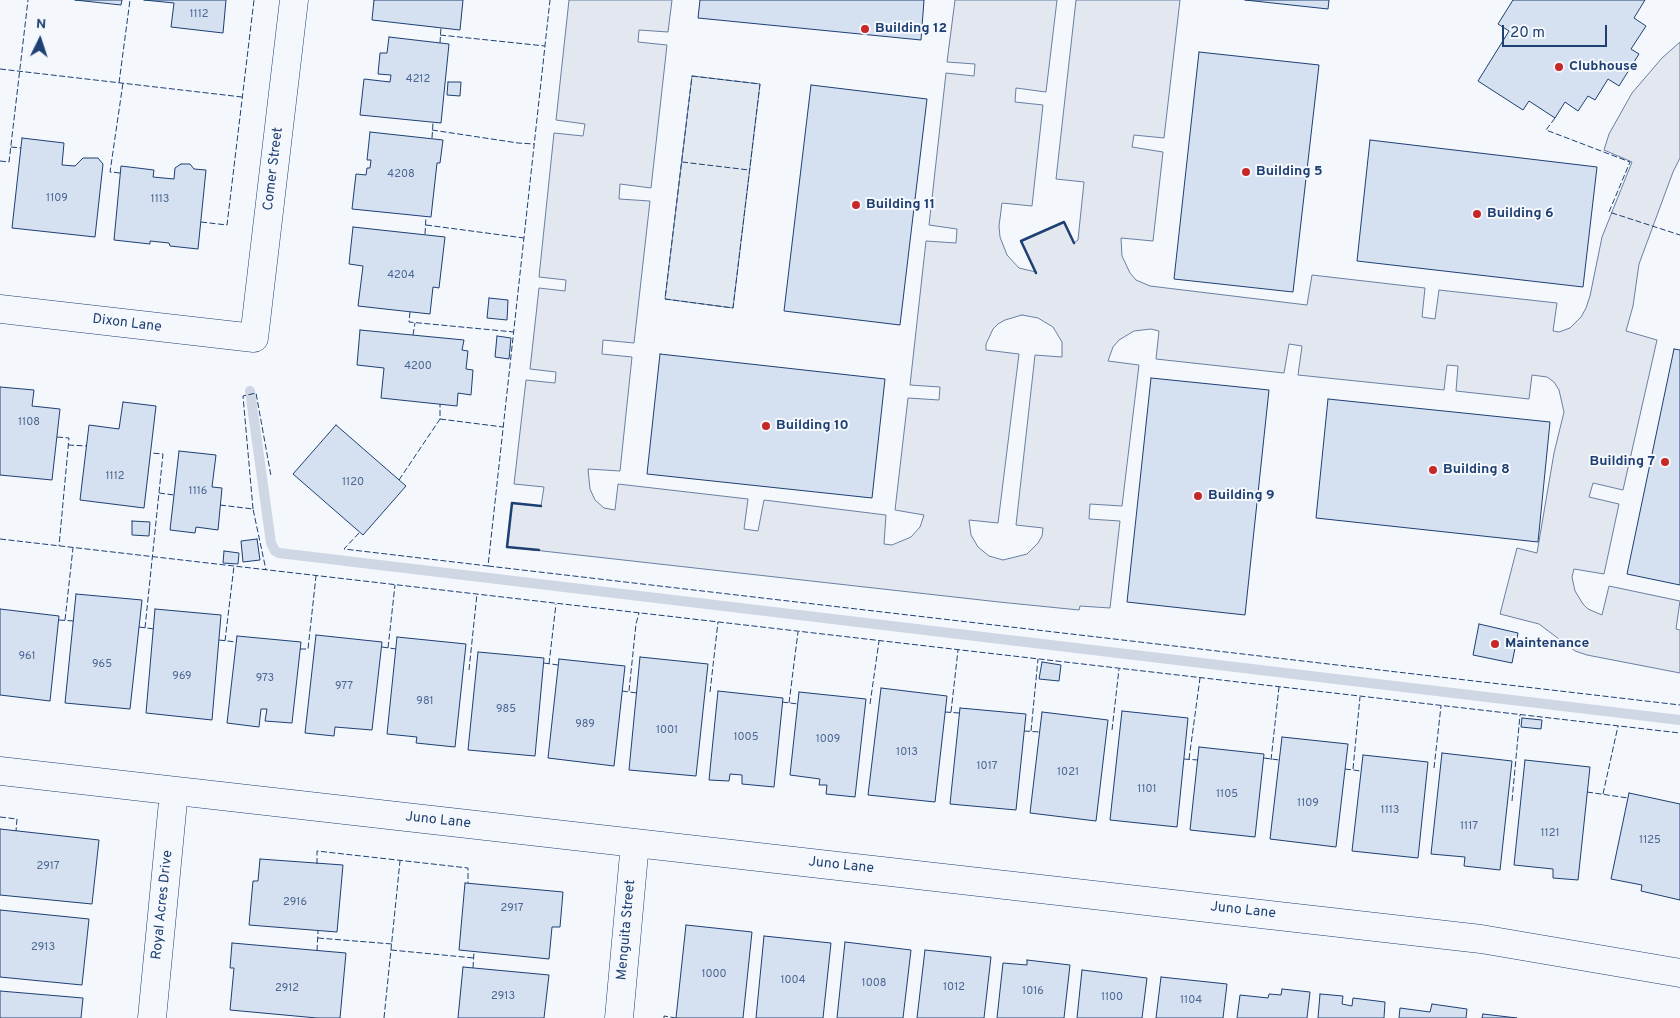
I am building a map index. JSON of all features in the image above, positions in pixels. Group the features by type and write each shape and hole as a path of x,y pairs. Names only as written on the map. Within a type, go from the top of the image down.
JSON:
{"street":[{"name":"Comer Street","path":"254,338 294,0"},
{"name":"Dixon Lane","path":"0,309 254,338"},
{"name":"Juno Lane","path":"0,771 1481,939 1680,973"},
{"name":"Royal Acres Drive","path":"152,1018 174,792"},
{"name":"Menguita Street","path":"619,1018 636,843"}],"shaded area":[{"path":"569,0 672,0 668,32 639,30 638,42 667,45 651,188 620,184 619,199 650,201 634,343 603,340 602,354 632,357 620,471 588,469 590,489 595,500 604,508 615,510 618,484 748,499 744,529 758,531 764,500 886,515 884,544 892,545 911,537 920,527 924,515 895,510 908,398 939,400 940,387 910,385 926,241 956,243 957,229 929,225 946,73 974,76 975,64 947,62 955,0 1057,0 1046,92 1016,88 1015,102 1043,105 1032,206 1002,203 999,226 1000,237 1007,255 1019,268 1036,272 1021,241 1064,222 1074,243 1078,240 1084,182 1056,179 1076,0 1180,0 1164,138 1134,135 1132,147 1163,152 1153,241 1121,238 1122,256 1130,273 1136,280 1150,286 1307,305 1312,275 1425,288 1422,317 1435,319 1439,290 1557,303 1553,331 1559,332 1570,328 1581,317 1586,308 1602,237 1632,162 1604,150 1609,134 1632,93 1662,58 1680,42 1680,158 1639,264 1633,306 1626,331 1657,340 1623,490 1593,483 1589,497 1619,504 1604,574 1574,569 1572,577 1575,591 1583,604 1588,609 1602,615 1609,586 1680,601 1676,629 1680,630 1680,673 1587,655 1575,651 1539,624 1500,614 1517,548 1537,553 1554,453 1564,412 1559,390 1554,382 1547,377 1532,375 1529,399 1456,391 1458,366 1447,365 1444,390 1298,375 1302,346 1289,344 1284,373 1156,359 1159,331 1151,329 1134,331 1119,340 1113,347 1108,361 1139,365 1122,506 1090,504 1089,519 1120,521 1110,608 1080,606 1079,610 999,602 507,547 512,503 541,506 544,487 514,484 526,380 555,383 556,372 530,369 539,288 565,291 566,280 539,277 554,133 583,136 585,124 556,120","holes":["1022,315 1038,318 1053,327 1062,342 1062,357 1035,355 1016,525 1043,528 1042,536 1027,554 1003,560 989,556 978,547 971,535 969,520 998,523 1019,354 986,350 986,344 993,329 1005,320"]},
{"path":"692,76 760,84 733,308 665,299"}],"building":[{"path":"75,0 122,0 121,5"},
{"path":"144,0 226,0 223,33 171,27 174,3"},
{"path":"374,0 463,0 460,30 372,20"},
{"name":"Building 12","path":"700,0 924,0 921,40 698,18"},
{"path":"1245,0 1329,0 1328,9"},
{"name":"Clubhouse","path":"1513,0 1645,0 1634,18 1646,26 1631,49 1639,54 1619,86 1608,79 1595,100 1588,96 1578,111 1565,102 1555,118 1529,101 1523,110 1478,81 1509,31 1498,24"},
{"path":"389,37 449,44 441,123 360,115 364,79 390,82 391,75 378,74 380,53 387,53"},
{"name":"Building 5","path":"1199,52 1319,65 1293,292 1174,279"},
{"path":"448,82 461,82 460,96 447,95"},
{"name":"Building 11","path":"811,85 927,99 900,325 784,311"},
{"path":"370,132 443,140 440,163 437,163 431,217 352,209 356,174 366,175 367,168 370,168 371,160 367,160"},
{"path":"22,138 64,143 62,165 75,166 83,158 98,158 103,164 95,237 12,228"},
{"name":"Building 6","path":"1370,140 1597,167 1583,287 1357,261"},
{"path":"181,164 190,164 194,169 206,170 198,249 170,246 169,243 150,241 150,244 114,240 121,166 154,170 153,177 174,179 175,168"},
{"path":"353,227 445,237 439,288 433,287 430,314 358,306 363,266 349,264"},
{"path":"489,298 508,300 507,320 487,318"},
{"path":"360,330 464,340 462,350 468,351 466,369 473,370 471,395 458,393 457,406 381,398 384,368 357,365"},
{"path":"497,336 511,338 509,359 495,357"},
{"name":"Building 7","path":"1674,349 1680,350 1680,585 1627,574"},
{"name":"Building 10","path":"660,354 885,379 872,498 647,474"},
{"name":"Building 9","path":"1151,378 1269,390 1245,615 1127,602"},
{"path":"0,387 34,390 32,406 60,409 52,480 0,475"},
{"name":"Building 8","path":"1328,399 1550,422 1538,542 1316,518"},
{"path":"123,402 156,406 144,508 80,500 89,425 119,429"},
{"path":"336,425 406,486 363,535 293,474"},
{"path":"179,451 216,455 212,487 222,488 218,530 196,527 195,533 170,530"},
{"path":"132,521 150,522 149,536 132,535"},
{"path":"257,539 260,560 243,562 241,541"},
{"path":"224,551 239,553 238,564 223,563"},
{"path":"76,594 142,600 130,709 65,703"},
{"path":"0,609 59,616 50,701 0,695"},
{"path":"155,609 221,615 212,720 146,713"},
{"name":"Maintenance","path":"1479,624 1518,633 1512,663 1473,655"},
{"path":"316,635 382,642 372,730 335,727 334,736 305,733"},
{"path":"237,636 301,642 292,723 265,721 267,709 261,709 259,727 227,723"},
{"path":"397,637 466,644 455,747 416,743 417,737 387,734"},
{"path":"478,652 544,658 535,756 468,750"},
{"path":"640,657 708,664 696,776 629,770"},
{"path":"559,659 625,666 614,766 548,758"},
{"path":"1042,662 1061,665 1059,681 1039,679"},
{"path":"881,688 947,696 935,802 868,795"},
{"path":"718,691 783,698 774,787 742,784 742,775 730,774 729,781 709,780"},
{"path":"799,692 866,699 855,797 826,794 827,785 819,785 820,779 790,775"},
{"path":"960,708 1026,714 1016,810 950,804"},
{"path":"1122,711 1188,718 1177,827 1110,820"},
{"path":"1042,712 1108,720 1096,821 1030,813"},
{"path":"1522,718 1542,720 1541,729 1521,727"},
{"path":"1282,737 1348,744 1336,847 1270,839"},
{"path":"1199,747 1264,754 1255,837 1190,830"},
{"path":"1442,753 1512,761 1500,870 1464,866 1465,857 1431,854"},
{"path":"1363,755 1428,762 1418,858 1352,851"},
{"path":"1525,760 1590,767 1578,880 1553,878 1553,869 1514,865"},
{"path":"1629,793 1680,804 1680,900 1641,891 1642,885 1611,879"},
{"path":"0,829 99,840 92,904 0,895"},
{"path":"260,859 343,865 337,932 249,925 253,881 258,881"},
{"path":"465,883 563,892 560,927 552,927 549,959 459,950"},
{"path":"0,910 89,919 82,985 0,977"},
{"path":"686,925 752,932 743,1018 676,1018"},
{"path":"764,936 831,943 823,1018 756,1018"},
{"path":"845,942 911,950 903,1018 837,1018"},
{"path":"232,943 346,953 340,1018 317,1018 230,1010 234,968 230,968"},
{"path":"925,950 991,957 984,1018 917,1018"},
{"path":"1027,960 1070,965 1064,1018 997,1018 1003,963 1027,965"},
{"path":"463,967 549,975 544,1018 458,1018"},
{"path":"1082,970 1147,978 1142,1018 1077,1018"},
{"path":"1161,977 1227,984 1223,1018 1156,1018"},
{"path":"1282,989 1310,992 1307,1018 1237,1018 1240,995 1268,998 1269,994 1281,995"},
{"path":"0,991 83,998 81,1018 0,1018"},
{"path":"1320,994 1343,996 1342,1004 1352,1006 1353,998 1385,1002 1384,1018 1318,1018"},
{"path":"1432,1004 1467,1009 1466,1018 1399,1018 1400,1008 1430,1012"},
{"path":"1483,1014 1517,1018 1482,1018"}],"waterway":[{"path":"250,391 271,543 275,551 279,553 1680,720"}],"fence":[{"path":"0,161 9,162 28,0"},
{"path":"119,83 130,0"},
{"path":"201,222 227,225 254,0"},
{"path":"359,533 344,549 488,566 550,0"},
{"path":"440,43 441,27"},
{"path":"440,35 545,46"},
{"path":"0,69 242,97"},
{"path":"692,76 760,84 733,308 665,299 692,76"},
{"path":"120,173 110,172 123,83"},
{"path":"1555,118 1546,130 1630,162 1609,212 1680,235"},
{"path":"432,138 433,123"},
{"path":"432,130 534,144"},
{"path":"11,147 21,148"},
{"path":"682,162 749,170"},
{"path":"425,234 426,217"},
{"path":"426,225 524,238"},
{"path":"410,312 409,322 514,332"},
{"path":"413,335 415,323"},
{"path":"253,509 243,396 256,393 271,476"},
{"path":"399,480 440,419 440,404"},
{"path":"440,419 503,427"},
{"path":"57,437 69,438 59,546"},
{"path":"68,445 87,446"},
{"path":"145,628 163,454 151,453"},
{"path":"159,493 174,495"},
{"path":"220,505 253,509 266,570"},
{"path":"0,539 1680,733"},
{"path":"65,620 73,548"},
{"path":"225,641 234,566"},
{"path":"488,566 1680,705"},
{"path":"300,649 308,649 316,576"},
{"path":"388,648 395,585"},
{"path":"469,670 477,594"},
{"path":"549,664 556,604"},
{"path":"629,691 636,624 639,613"},
{"path":"59,620 74,621"},
{"path":"710,692 718,622"},
{"path":"139,627 154,629"},
{"path":"789,703 798,632"},
{"path":"219,640 236,642"},
{"path":"870,704 879,641"},
{"path":"382,647 396,649"},
{"path":"951,712 958,650"},
{"path":"1031,731 1038,659"},
{"path":"544,663 558,665"},
{"path":"1112,730 1119,669"},
{"path":"1189,759 1200,678"},
{"path":"1271,760 1279,687"},
{"path":"622,691 637,693"},
{"path":"1353,769 1360,697"},
{"path":"782,702 798,704"},
{"path":"1434,768 1441,706"},
{"path":"945,712 959,713"},
{"path":"1512,801 1520,715"},
{"path":"1603,794 1618,726"},
{"path":"1024,731 1040,732"},
{"path":"1264,758 1279,760"},
{"path":"1184,759 1198,760"},
{"path":"1345,769 1361,771"},
{"path":"1587,792 1628,798"},
{"path":"0,817 17,819 16,831"},
{"path":"317,864 317,851 468,868 468,883"},
{"path":"384,1018 400,861"},
{"path":"317,951 318,931"},
{"path":"318,938 392,944"},
{"path":"391,950 474,958"},
{"path":"473,968 474,952"},
{"path":"664,1018 664,1016 676,1018"}],"wall":[{"path":"1036,273 1021,241 1064,222 1074,243"},
{"path":"539,550 507,547 512,503 541,506"}],"place":[{"name":"Building 12","path":"865,29"},
{"name":"Clubhouse","path":"1559,67"},
{"name":"Building 5","path":"1246,172"},
{"name":"Building 11","path":"856,205"},
{"name":"Building 6","path":"1477,214"},
{"name":"Building 10","path":"766,426"},
{"name":"Building 7","path":"1665,462"},
{"name":"Building 8","path":"1433,470"},
{"name":"Building 9","path":"1198,496"},
{"name":"Maintenance","path":"1495,644"}]}
